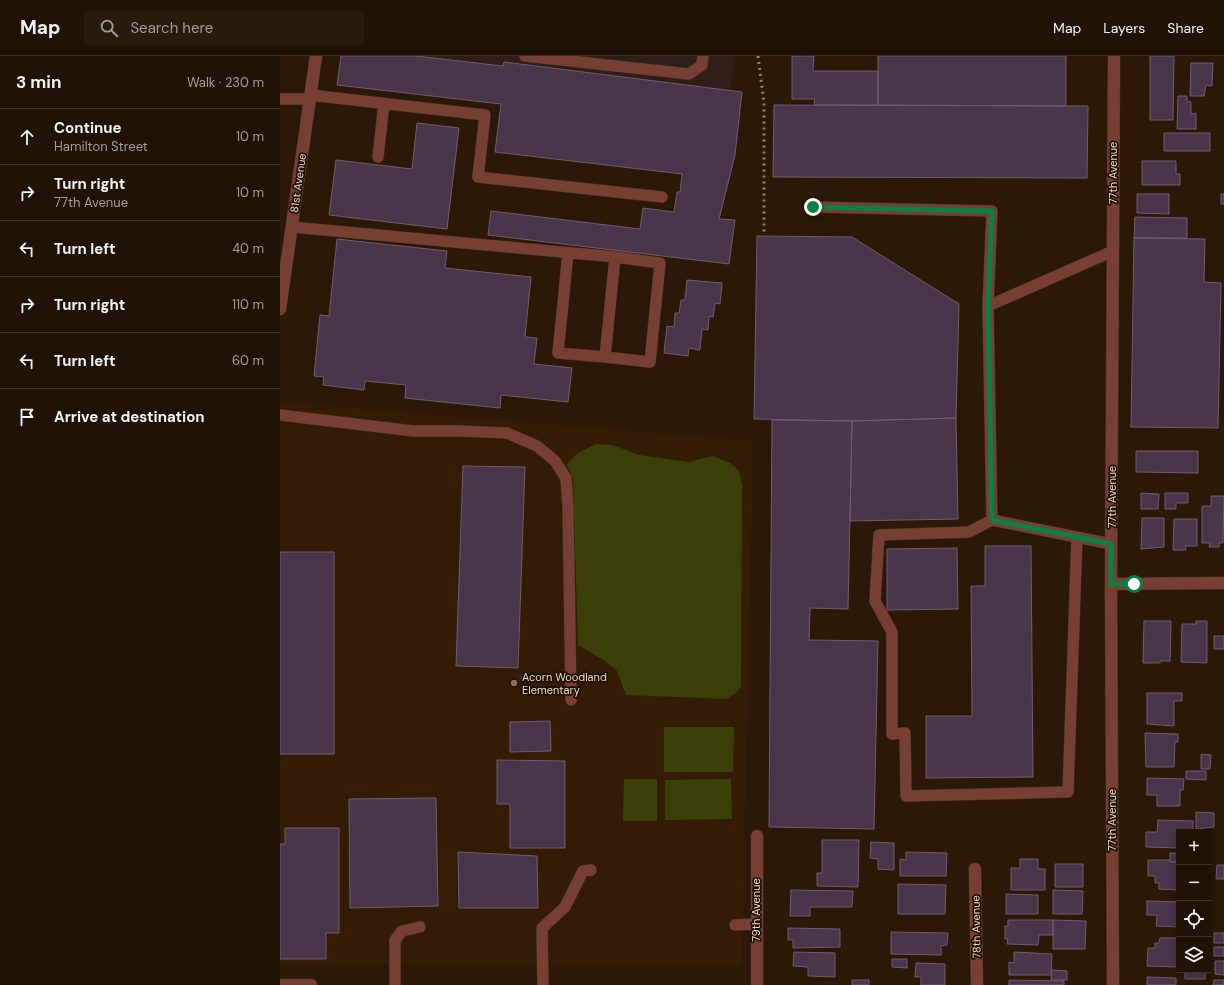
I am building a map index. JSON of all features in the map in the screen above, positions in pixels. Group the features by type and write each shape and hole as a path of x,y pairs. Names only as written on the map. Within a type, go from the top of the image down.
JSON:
{"street":[{"name":"81st Avenue","path":"280,309 284,251 292,227 316,56"},
{"name":"77th Avenue","path":"1113,985 1111,544 1114,56"},
{"path":"1111,584 1224,583"},
{"name":"79th Avenue","path":"757,836 757,985"},
{"name":"78th Avenue","path":"974,868 977,985"},
{"path":"280,985 311,985"}],"lane":[{"path":"525,56 689,74 702,65 704,56"},
{"path":"280,99 310,97 485,115 478,177 662,197"},
{"path":"378,157 384,104"},
{"path":"813,207 992,211 988,306 992,520"},
{"path":"292,227 568,253 660,263 650,362 558,353 568,253"},
{"path":"988,306 1113,251"},
{"path":"604,357 615,258"},
{"path":"280,415 413,432 459,431 507,433 537,446 555,461 566,478 568,508 571,700"},
{"path":"1077,537 1068,792 906,796 905,733 892,734 892,632 875,601 880,535 969,532 992,520 1077,537 1111,544"},
{"path":"543,985 542,928 565,907 583,871 591,870"},
{"path":"735,925 756,924"},
{"path":"395,985 395,940 402,931 420,927"}],"shaded area":[{"path":"421,56 735,56 730,91"},
{"name":"Acorn Woodland Elementary","path":"280,402 753,441 742,966 280,964"}],"green space":[{"path":"596,444 613,445 639,455 688,462 713,456 730,463 739,471 742,485 741,687 736,693 726,699 626,695 617,671 605,661 578,645 573,478 567,464 578,453"},
{"path":"664,727 734,727 733,772 664,772"},
{"path":"624,779 657,779 657,821 623,821"},
{"path":"731,779 732,819 665,820 665,780"}],"building":[{"path":"341,56 416,56 503,66 504,62 742,92 735,155 719,219 735,220 729,264 488,235 491,211 640,229 643,208 674,212 677,192 680,192 682,174 495,152 501,104 337,85"},
{"path":"792,56 814,56 813,71 878,71 878,105 814,105 815,99 792,99"},
{"path":"878,56 1066,56 1066,106 878,105"},
{"path":"1150,56 1174,56 1173,120 1150,120"},
{"path":"1191,63 1213,63 1212,86 1206,85 1204,96 1190,96"},
{"path":"1178,96 1187,96 1187,101 1191,102 1191,114 1196,113 1196,129 1177,129"},
{"path":"774,105 1088,106 1087,178 773,177"},
{"path":"417,123 459,128 447,229 329,215 336,160 412,169"},
{"path":"1164,133 1210,133 1210,151 1164,151"},
{"path":"1142,161 1176,161 1176,174 1180,174 1180,185 1142,185"},
{"path":"1137,194 1169,194 1169,214 1137,213"},
{"path":"1221,194 1224,194 1224,204 1221,204"},
{"path":"1135,217 1187,218 1187,238 1134,238"},
{"path":"757,236 852,237 959,304 956,418 852,421 754,419"},
{"path":"1134,238 1205,239 1204,282 1221,283 1218,428 1131,427"},
{"path":"337,239 447,251 445,268 531,277 525,337 537,338 534,364 572,368 568,402 501,395 500,408 405,398 406,385 365,381 364,390 323,385 324,377 314,376 320,315 329,316"},
{"path":"687,280 722,283 720,304 715,303 713,317 709,316 708,330 702,329 700,350 689,348 688,356 664,353 667,326 674,327 675,313 679,313 681,300 685,300"},
{"path":"956,418 958,519 850,521 852,421"},
{"path":"772,420 852,421 848,609 810,608 809,640 878,641 874,829 769,827"},
{"path":"1136,451 1198,451 1198,473 1136,472"},
{"path":"463,466 525,467 518,668 456,666"},
{"path":"1141,493 1159,494 1158,509 1141,509"},
{"path":"1165,493 1188,493 1188,503 1176,503 1176,509 1165,509"},
{"path":"1211,496 1224,496 1223,543 1219,543 1219,547 1209,547 1210,543 1202,543 1202,506 1211,506"},
{"path":"1142,518 1164,518 1164,547 1141,549"},
{"path":"1174,519 1197,519 1197,546 1185,546 1186,550 1173,550"},
{"path":"985,546 1031,546 1033,777 926,778 926,716 972,716 971,586 985,586"},
{"path":"957,548 958,609 887,610 887,549"},
{"path":"280,552 334,552 334,754 280,754"},
{"path":"1144,621 1171,621 1170,661 1160,661 1160,663 1143,663"},
{"path":"1196,621 1207,621 1207,663 1181,662 1182,624 1196,624"},
{"path":"1214,636 1224,636 1224,649 1214,649"},
{"path":"1147,693 1182,693 1182,701 1174,701 1174,726 1147,724"},
{"path":"550,721 551,751 510,752 510,722"},
{"path":"1145,733 1178,734 1178,742 1175,742 1174,767 1146,767"},
{"path":"1201,754 1211,755 1210,769 1201,769"},
{"path":"497,760 565,761 565,848 510,848 510,804 497,804"},
{"path":"1186,771 1206,771 1206,780 1186,779"},
{"path":"1147,778 1184,779 1183,790 1180,790 1180,806 1157,806 1157,795 1147,795"},
{"path":"436,798 438,906 350,908 349,799"},
{"path":"1196,812 1214,813 1214,827 1196,829"},
{"path":"1158,820 1193,821 1193,829 1176,829 1176,848 1146,847 1146,832 1157,832"},
{"path":"285,828 339,828 339,933 326,933 326,959 280,959 280,844 285,844"},
{"path":"822,840 859,840 858,887 817,886 817,873 822,873"},
{"path":"871,842 894,843 894,870 878,869 878,859 870,858"},
{"path":"458,852 537,856 538,908 459,908"},
{"path":"906,852 947,853 946,876 900,876 900,859 906,860"},
{"path":"1170,853 1176,853 1176,862 1170,862"},
{"path":"1020,859 1038,859 1038,869 1045,869 1045,890 1011,890 1011,868 1020,868"},
{"path":"1148,860 1170,860 1170,862 1176,862 1176,890 1159,889 1159,883 1155,883 1155,876 1148,876"},
{"path":"1055,864 1083,864 1083,887 1055,887"},
{"path":"1217,865 1224,865 1224,879 1216,879"},
{"path":"898,884 946,885 945,914 898,914"},
{"path":"791,890 853,891 852,907 810,907 810,916 790,916"},
{"path":"1053,890 1083,891 1082,914 1053,914"},
{"path":"1006,894 1038,895 1038,914 1006,914"},
{"path":"1147,901 1176,902 1176,927 1156,926 1157,915 1147,915"},
{"path":"1008,920 1053,920 1053,935 1039,935 1038,945 1007,944 1008,939 1005,939 1005,926 1008,926"},
{"path":"1053,920 1086,921 1085,949 1053,949"},
{"path":"788,928 840,929 840,947 793,948 793,940 788,940"},
{"path":"891,932 948,933 947,945 941,946 941,955 891,954"},
{"path":"1214,933 1224,933 1224,943 1214,943"},
{"path":"1160,938 1176,938 1176,967 1147,966 1148,948 1155,948 1155,943 1159,943"},
{"path":"1214,947 1224,947 1224,956 1214,956"},
{"path":"794,952 835,953 835,977 808,976 808,967 793,966"},
{"path":"1014,952 1052,954 1051,975 1009,975 1009,962 1014,963"},
{"path":"892,959 907,959 907,968 892,967"},
{"path":"1215,961 1224,961 1224,975 1215,974"},
{"path":"916,963 945,964 945,985 921,985 921,977 915,977"},
{"path":"1052,970 1067,971 1067,980 1051,980"},
{"path":"1185,973 1205,973 1205,979 1185,979"},
{"path":"1147,977 1176,978 1176,985 1147,985"},
{"path":"852,980 869,980 869,985 852,985"},
{"path":"1009,980 1064,981 1064,985 1009,985"},
{"path":"1214,980 1224,980 1224,985 1213,985"}],"railway":[{"path":"758,56 764,103 764,233"}],"place":[{"name":"Acorn Woodland Elementary","path":"514,683"}],"route":[{"path":"813,207 992,211 988,306 992,520 1111,544 1111,584 1134,584"}]}
